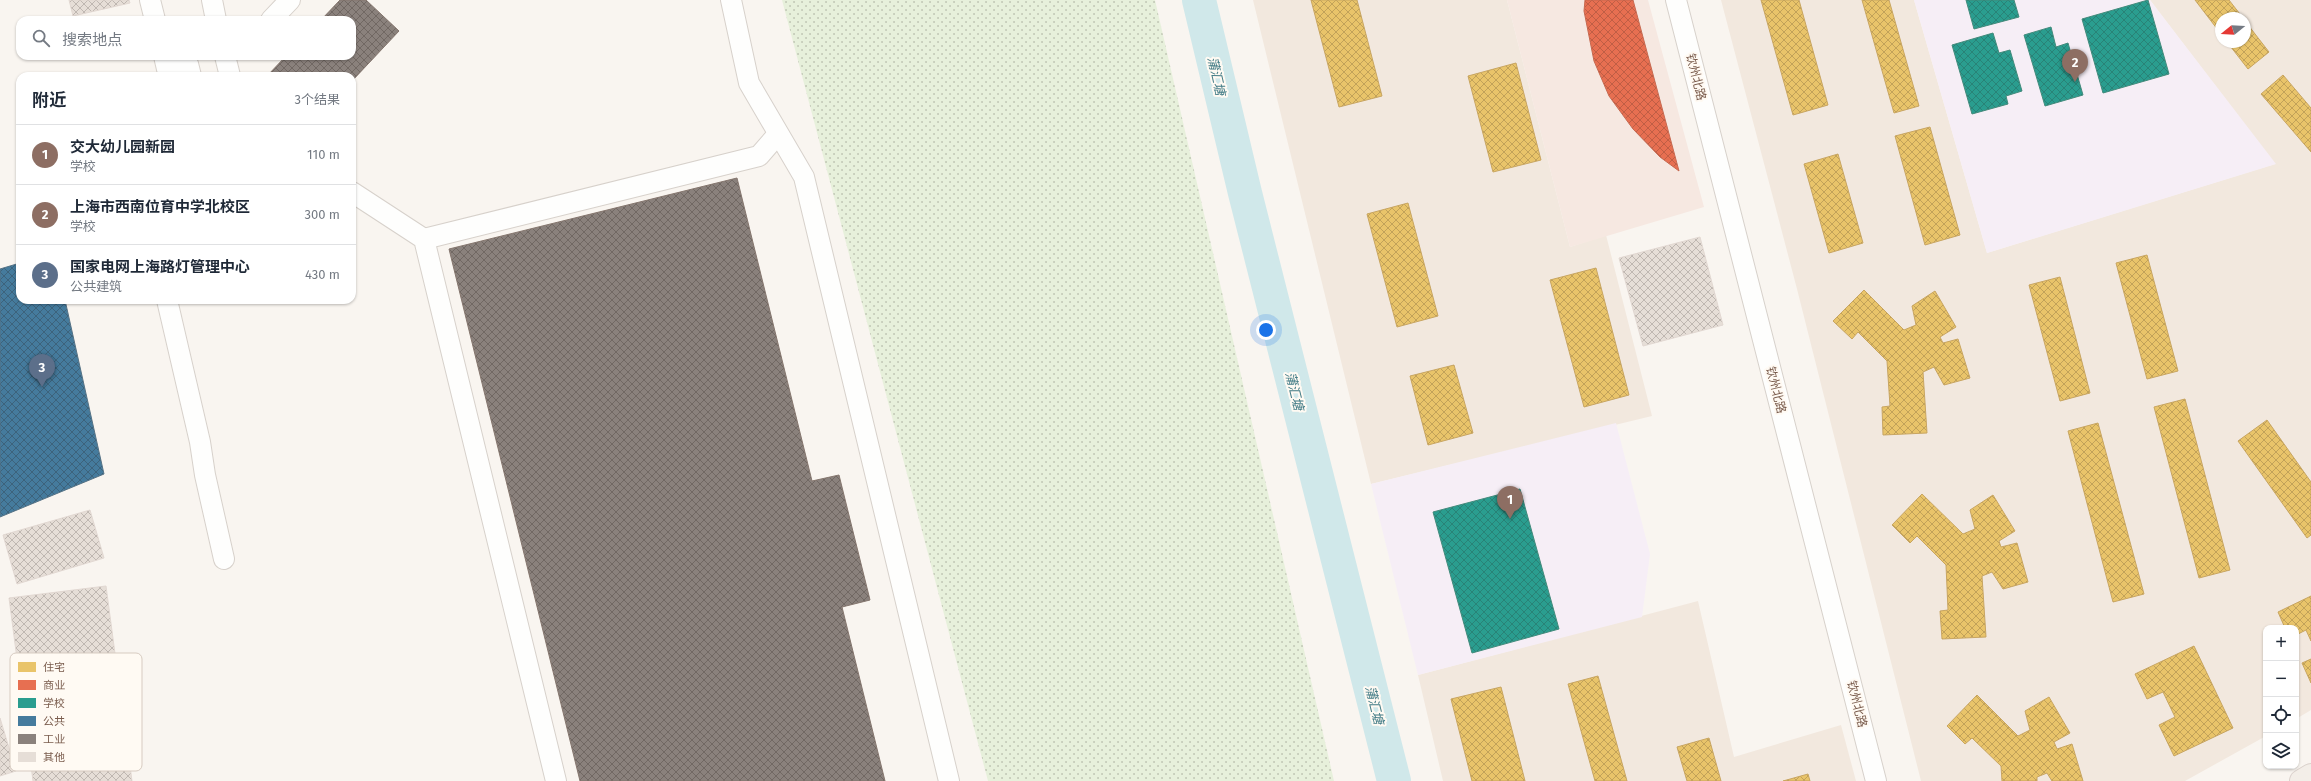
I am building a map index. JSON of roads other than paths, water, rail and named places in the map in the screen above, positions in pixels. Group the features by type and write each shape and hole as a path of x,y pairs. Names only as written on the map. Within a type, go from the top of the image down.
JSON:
{"main road":[{"path":"2301,781 2311,775"}],"street":[{"path":"150,0 154,16"},
{"path":"212,0 215,16"},
{"path":"274,16 290,0"},
{"path":"731,0 749,83 804,177 949,781"},
{"name":"钦州北路","path":"1676,0 1876,781"},
{"path":"165,60 167,69 188,64 190,72"},
{"path":"424,239 759,156 778,134"},
{"path":"356,195 424,239 556,781"},
{"path":"168,304 200,442 205,475 224,559"}],"waterway":[{"name":"蒲汇塘","path":"1199,0 1245,193 1394,781"}],"place":[{"name":"上海市西南位育中学北校区","path":"2075,82"},
{"name":"国家电网上海路灯管理中心","path":"42,387"},
{"name":"交大幼儿园新园","path":"1510,519"}]}
